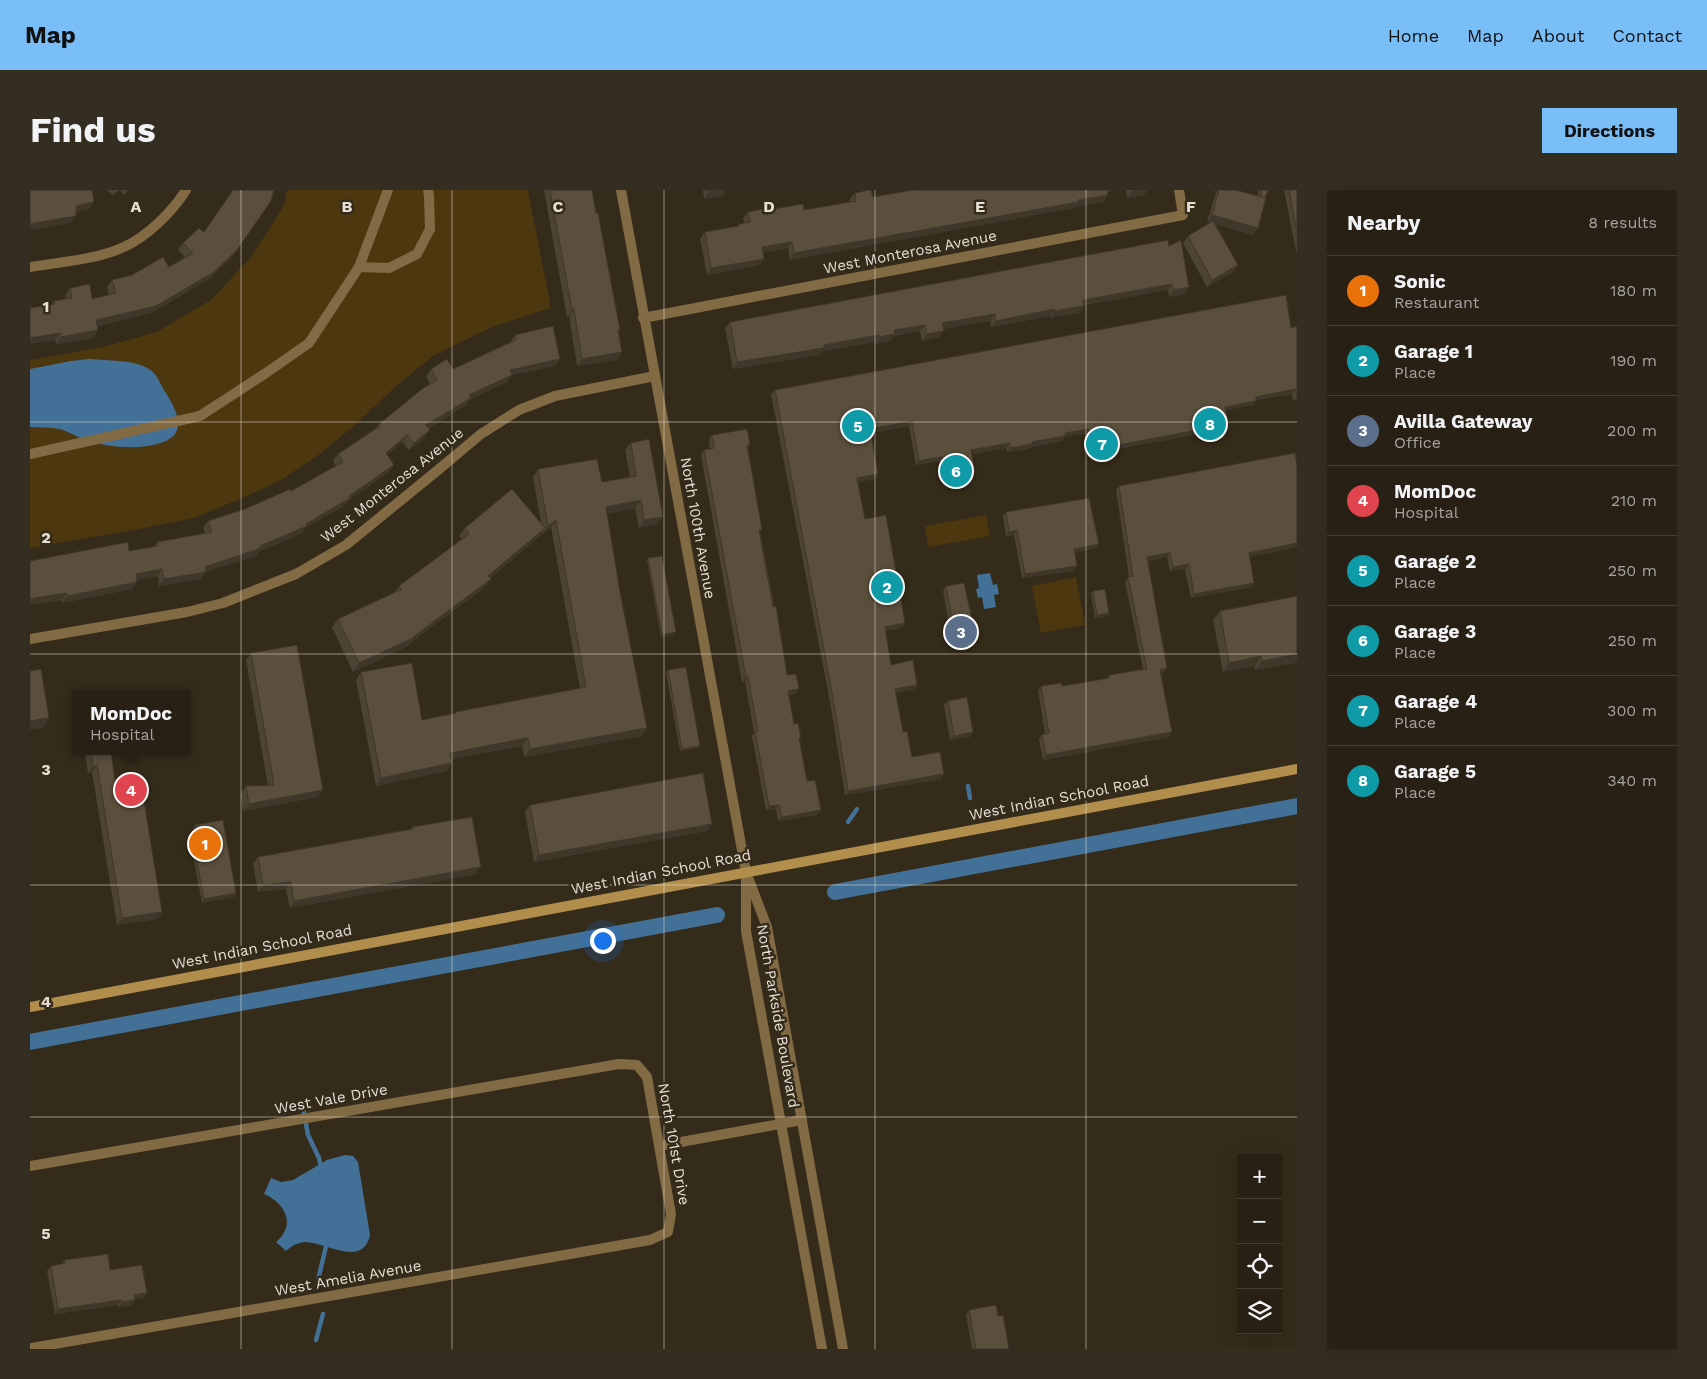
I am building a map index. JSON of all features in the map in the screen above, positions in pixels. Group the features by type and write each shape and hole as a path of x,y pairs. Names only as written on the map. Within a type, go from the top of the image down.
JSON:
{"main road":[{"name":"West Indian School Road","path":"30,1007 1297,769"}],"street":[{"path":"30,267 91,257 125,247 166,216 179,202 186,190"},
{"path":"30,454 200,416 309,342 359,267 388,190"},
{"path":"359,267 389,268 417,254 430,229 428,190"},
{"name":"North 100th Avenue","path":"621,190 746,872"},
{"name":"West Monterosa Avenue","path":"643,318 1183,216 1179,190"},
{"name":"West Monterosa Avenue","path":"30,639 187,612 223,603 296,574 346,545 481,434 519,410 555,396 655,376"},
{"name":"North Parkside Boulevard","path":"746,872 767,927 843,1349"},
{"name":"North Parkside Boulevard","path":"746,872 746,931 822,1349"},
{"name":"West Vale Drive","path":"30,1166 619,1064 637,1065"},
{"name":"North 101st Drive","path":"637,1065 648,1077 671,1214 668,1232"},
{"path":"659,1146 802,1120"},
{"name":"West Amelia Avenue","path":"31,1345 650,1240 668,1232"}],"shaded area":[{"path":"287,190 528,190 551,308 492,327 433,356 320,454 281,480 238,500 193,518 30,548 30,360 103,347 157,332 211,300 252,256 284,205"},
{"path":"986,515 990,536 928,547 925,526"},
{"path":"1076,577 1085,625 1041,633 1032,586"}],"water":[{"path":"89,359 136,363 152,371 176,414 178,429 174,435 168,440 157,444 121,447 85,440 60,429 30,427 30,369"},
{"path":"990,573 993,585 997,584 999,594 994,595 996,607 984,609 982,597 978,598 976,589 979,588 977,575"},
{"path":"345,1155 353,1156 358,1162 370,1235 366,1245 360,1250 351,1252 304,1242 294,1245 286,1251 276,1242 286,1229 286,1215 278,1203 264,1194 271,1178 281,1182 293,1180 327,1160"}],"building":[{"path":"30,190 92,190 94,202 76,206 76,216 30,224"},
{"path":"233,190 274,190 271,201 237,250 214,272 156,306 96,320 98,330 61,337 60,333 30,338 30,301 31,308 55,304 54,301 72,298 70,288 90,284 92,299 116,293 112,280 132,275 163,257 169,267 193,253 183,243 199,228 204,232"},
{"path":"550,190 592,190 620,330 618,330 622,352 582,359"},
{"path":"871,190 873,197 913,190 1107,190 1108,195 1078,200 1079,202 794,253 792,242 762,247 764,259 711,268 705,232 739,226 739,224 750,222 748,212 803,204 804,210 856,201 855,193"},
{"path":"1219,190 1235,190 1266,198 1258,228 1212,215"},
{"path":"1261,190 1268,190 1265,198 1261,197"},
{"path":"1289,190 1297,190 1297,233"},
{"path":"1213,221 1238,265 1212,280 1188,236"},
{"path":"1168,240 1169,246 1181,240 1189,287 1174,290 1172,284 1083,300 1084,306 1055,311 1054,309 996,321 995,314 942,323 944,331 927,334 925,325 894,330 895,334 879,337 879,335 824,345 824,348 737,362 730,322"},
{"path":"1286,295 1291,328 1297,326 1297,396 1295,389 1256,397 1256,401 1225,407 1228,424 1093,450 1088,429 1065,433 1065,436 1010,448 1010,443 971,450 975,472 947,478 942,457 919,461 912,421 870,429 878,474 857,478 865,519 886,515 905,623 885,627 891,665 913,660 917,685 895,689 903,732 907,731 912,757 940,752 944,774 848,791 833,698 775,390"},
{"path":"553,326 560,359 510,370 512,375 469,395 471,398 426,425 430,430 414,443 407,435 386,453 394,465 349,496 350,498 306,524 307,526 260,546 261,548 205,567 206,572 164,579 162,569 136,574 137,582 67,596 67,593 30,599 30,561 128,542 129,551 158,546 157,542 212,532 208,521 245,509 290,489 291,491 343,462 338,454 380,426 379,424 422,389 437,380 431,369 447,359 453,369 516,340 515,335"},
{"path":"747,429 750,444 747,445 762,529 759,530 773,607 776,606 787,675 796,674 799,689 788,691 794,724 798,723 807,781 815,780 821,810 782,817 779,805 769,806 755,731 758,731 748,677 746,677 704,450 714,448 712,435"},
{"path":"649,439 663,517 644,520 641,500 606,507 620,592 647,728 530,749 528,738 450,753 452,763 381,778 361,672 412,663 422,720 586,687 556,520 548,526 538,469 597,459 602,482 636,476 631,443"},
{"path":"1295,453 1297,466 1297,543 1249,553 1254,583 1194,594 1189,564 1173,567 1170,553 1147,557 1167,668 1160,670 1172,732 1046,755 1042,735 1049,733 1041,686 1061,683 1062,686 1109,678 1109,675 1147,669 1128,577 1133,576 1119,486"},
{"path":"512,489 545,528 488,576 491,579 413,638 359,663 338,619 402,589 399,586 469,534 465,528"},
{"path":"1089,498 1099,544 1074,549 1077,566 1025,574 1017,530 1009,532 1006,512"},
{"path":"662,556 676,632 662,635 648,558"},
{"path":"964,583 975,633 955,636 946,586"},
{"path":"1105,589 1109,613 1097,615 1093,591"},
{"path":"1297,596 1297,654 1262,661 1261,656 1229,663 1220,611"},
{"path":"297,645 323,790 249,804 246,786 274,785 251,653"},
{"path":"686,667 700,746 682,749 668,670"},
{"path":"41,669 49,718 30,721 30,671"},
{"path":"967,697 973,732 954,736 948,701"},
{"path":"92,755 112,755 115,780 140,776 162,912 122,918 97,765 93,766"},
{"path":"703,773 712,824 539,855 530,805"},
{"path":"472,817 481,867 294,901 291,882 263,885 258,857"},
{"path":"223,820 236,893 204,899 196,857 201,856 195,825"},
{"path":"108,1254 110,1270 142,1265 147,1293 134,1295 135,1300 122,1302 122,1300 58,1309 51,1266 65,1263 64,1260"},
{"path":"996,1305 998,1316 1003,1315 1009,1349 976,1349 969,1310"}],"waterway":[{"path":"968,786 970,798"},
{"path":"835,892 1297,806"},
{"path":"848,822 857,809"},
{"path":"30,1042 717,915"},
{"path":"303,1107 308,1135 319,1158 321,1167"},
{"path":"318,1280 327,1242"},
{"path":"316,1340 323,1314"}],"place":[{"name":"Garage 5","path":"1210,424"},
{"name":"Garage 2","path":"858,426"},
{"name":"Garage 4","path":"1102,444"},
{"name":"Garage 3","path":"956,471"},
{"name":"Garage 1","path":"887,587"},
{"name":"Avilla Gateway","path":"961,632"},
{"name":"MomDoc","path":"131,790"},
{"name":"Sonic","path":"205,844"}]}
